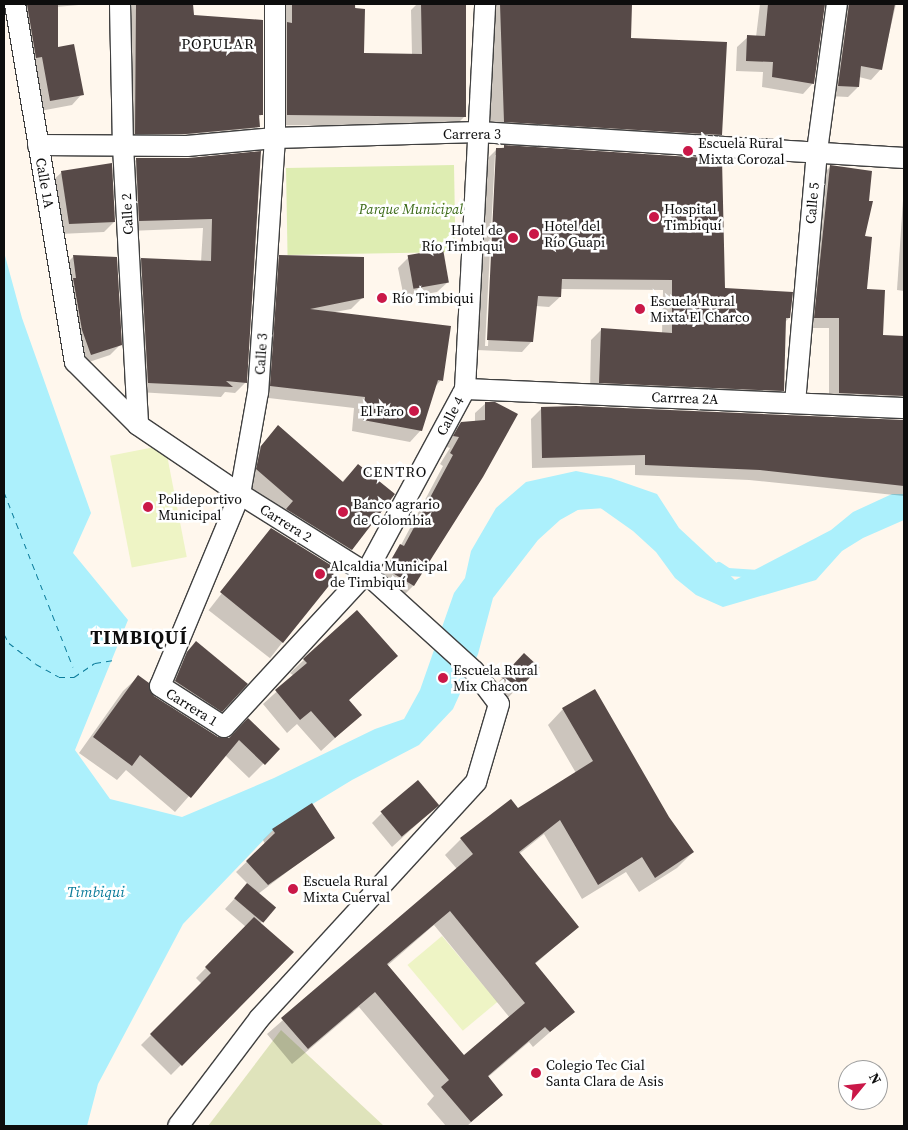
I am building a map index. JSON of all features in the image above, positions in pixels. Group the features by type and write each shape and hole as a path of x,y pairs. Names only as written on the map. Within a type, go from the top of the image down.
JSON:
{"street":[{"name":"Calle 1A","path":"15,4 75,362"},
{"name":"Calle 2","path":"120,4 123,146 138,424"},
{"name":"Calle 3","path":"160,686 240,494 258,392 275,138 275,4"},
{"name":"Calle 4","path":"224,727 366,573 465,389 485,4"},
{"name":"Calle 5","path":"795,403 817,151 837,4"},
{"name":"Carrera 3","path":"38,145 187,146 275,138 479,132 817,151 904,158"},
{"name":"Carrera 2","path":"75,362 138,424 240,494 366,573 426,630 474,671 499,704 476,782 258,1019 178,1126"},
{"name":"Carrrea 2A","path":"465,389 904,408"},
{"name":"Carrera 1","path":"160,686 224,727"}],"green space":[{"name":"Parque Municipal","path":"454,165 456,252 288,255 286,168"},
{"name":"Polideportivo Municipal","path":"165,445 187,557 132,568 110,456"},
{"path":"442,936 497,1002 463,1031 408,965"},
{"path":"281,1030 384,1126 208,1126"}],"water":[{"name":"Timbiqui","path":"4,252 22,318 91,513 73,553 128,620 75,750 110,799 182,817 274,778 375,729 404,719 420,690 454,593 465,578 471,551 496,508 526,482 576,471 611,478 657,494 679,528 735,580 831,530 853,512 892,494 904,494 904,520 863,538 842,551 816,580 723,607 696,595 675,578 656,552 633,531 592,502 560,520 538,540 493,598 478,654 453,709 419,745 352,780 278,825 183,924 98,1084 87,1126 4,1126"}],"building":[{"path":"27,4 58,4 58,47 74,44 84,95 50,101 42,57 36,58"},
{"path":"136,4 193,4 194,15 263,20 263,115 259,115 260,127 186,134 135,134"},
{"path":"292,4 355,4 355,8 365,9 364,53 422,54 421,4 466,4 466,117 287,115 287,22 292,23"},
{"path":"500,4 632,4 631,38 727,42 722,135 504,122"},
{"path":"768,4 825,4 814,84 772,77 773,62 746,61 747,35 765,36"},
{"path":"849,4 895,4 882,70 861,66 859,87 838,86"},
{"path":"504,145 722,159 725,288 793,292 790,318 786,318 784,391 599,383 601,328 672,333 672,280 562,279 561,297 538,296 533,342 487,340 496,148 504,148"},
{"path":"261,151 247,383 226,381 233,387 148,383 141,258 211,261 212,219 139,221 136,158 188,158"},
{"path":"112,163 115,222 69,224 61,171"},
{"path":"830,165 872,171 869,201 873,201 865,236 872,237 867,289 885,290 883,335 904,336 904,396 839,393 839,318 814,318"},
{"path":"443,249 449,282 413,289 408,255"},
{"path":"73,255 117,257 122,345 91,355 82,330 73,278 76,278"},
{"path":"279,255 364,257 364,298 310,309 451,326 443,381 438,380 422,431 363,420 365,397 270,386"},
{"path":"485,402 495,402 518,414 483,477 414,586 386,569 400,544 404,546 453,455 450,453 459,437 453,436 461,422 485,420"},
{"path":"576,406 904,420 904,486 760,470 645,465 645,455 542,458 541,407"},
{"path":"278,425 343,482 358,464 395,494 352,550 286,509 293,501 256,469 261,446"},
{"path":"271,528 337,569 333,574 336,577 283,643 220,592"},
{"path":"357,610 398,656 349,700 362,715 335,738 311,711 300,720 275,690 307,663 303,659"},
{"path":"196,641 248,684 222,712 175,681 187,652"},
{"path":"524,653 539,667 517,691 501,677"},
{"path":"138,675 149,683 154,696 218,737 229,738 248,718 280,749 265,765 239,740 191,798 140,755 132,766 93,737"},
{"path":"595,689 669,817 694,852 655,878 642,857 598,885 560,820 519,852 579,927 535,963 575,1012 550,1032 545,1027 488,1076 503,1095 471,1122 441,1087 449,1080 375,992 308,1049 281,1018 473,854 460,838 511,799 518,808 593,761 562,708","holes":["450,911 525,1003 464,1055 387,964"]},
{"path":"418,780 439,805 402,837 380,811"},
{"path":"312,803 335,838 268,885 246,861 275,833 272,829"},
{"path":"247,883 276,907 263,923 234,898"},
{"path":"254,917 294,952 182,1066 150,1034 211,973 205,967"}],"waterway":[{"path":"576,506 605,504"},
{"path":"719,566 728,572 758,574"}],"ferry route":[{"path":"4,492 73,667"},
{"path":"4,634 9,643 36,664 59,677 74,677 95,663 114,660"}],"place":[{"name":"Escuela Rural Mixta Corozal","path":"688,151"},
{"name":"Hospital Timbiquí","path":"654,217"},
{"name":"Hotel del Río Guapi","path":"534,234"},
{"name":"Hotel de Río Timbiqui","path":"513,238"},
{"name":"Río Timbiqui","path":"382,298"},
{"name":"Escuela Rural Mixta El Charco","path":"640,309"},
{"name":"El Faro","path":"414,411"},
{"name":"Polideportivo Municipal","path":"148,507"},
{"name":"Banco agrario de Colombia","path":"343,512"},
{"name":"Alcaldia Municipal de Timbiquí","path":"320,574"},
{"name":"Escuela Rural Mix Chacon","path":"443,678"},
{"name":"Escuela Rural Mixta Cuerval","path":"293,889"},
{"name":"Colegio Tec Cial Santa Clara de Asis","path":"536,1073"}],"district":[{"name":"POPULAR","path":"218,44"},
{"name":"CENTRO","path":"395,472"},
{"name":"TIMBIQUÍ","path":"139,638"}]}
